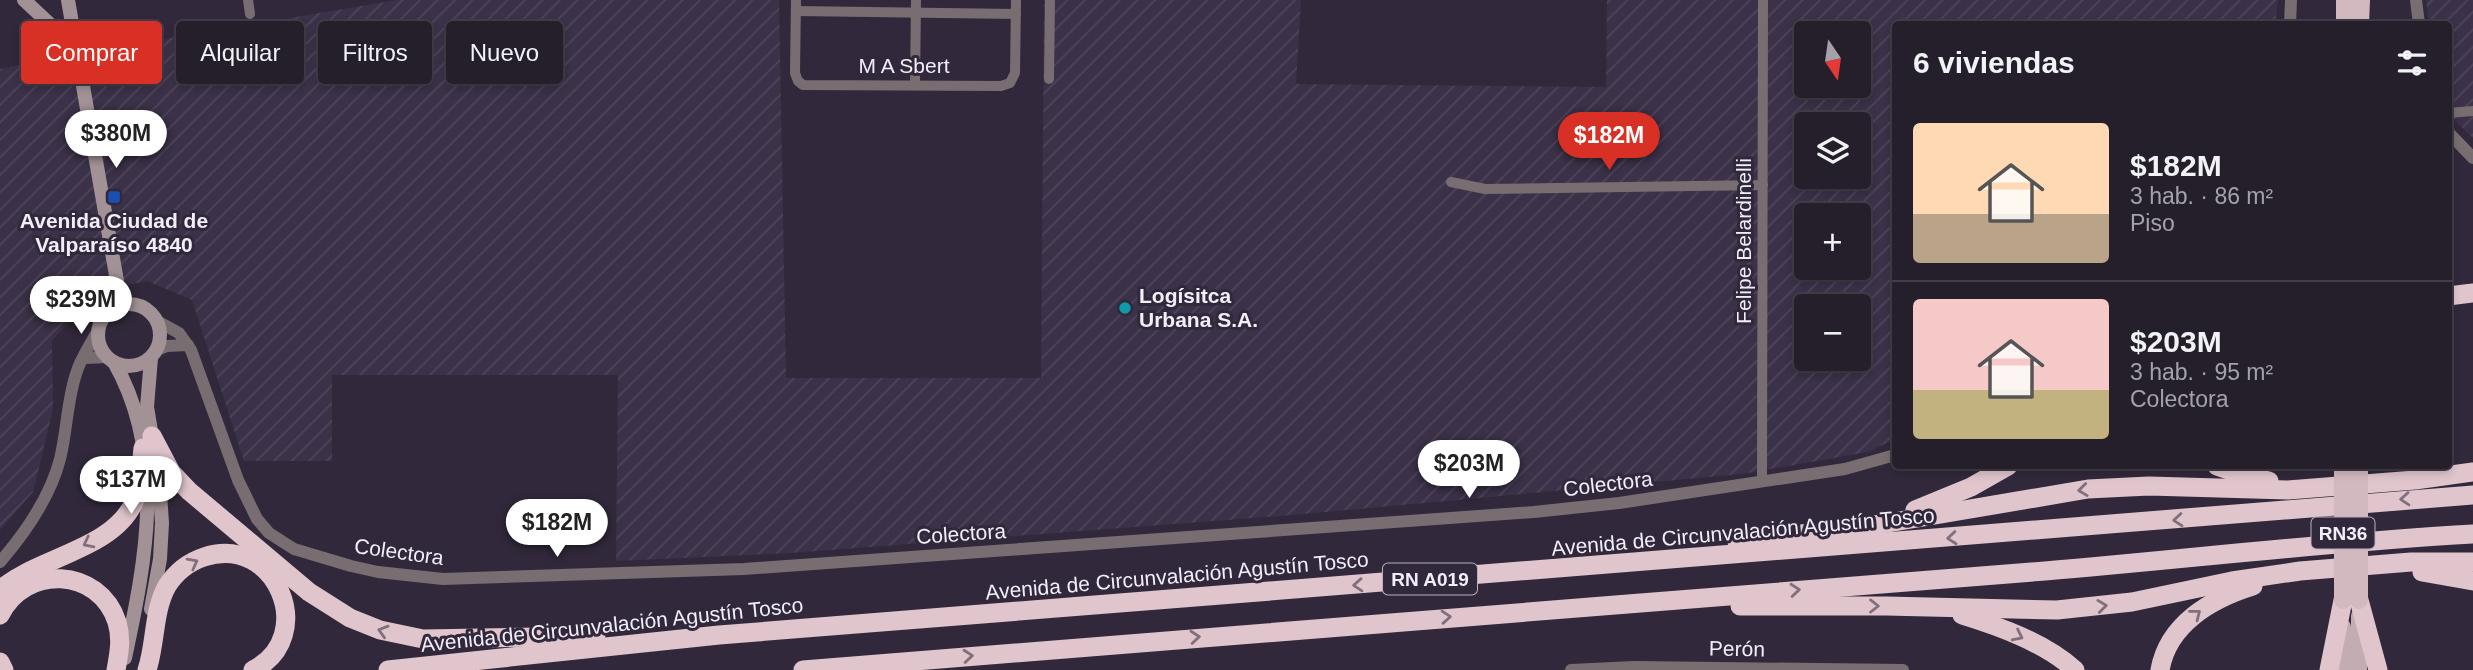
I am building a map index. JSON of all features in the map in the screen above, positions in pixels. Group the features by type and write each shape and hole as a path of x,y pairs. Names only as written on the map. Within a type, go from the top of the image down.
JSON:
{"highway":[{"path":"2346,0 2346,21"},
{"path":"2360,21 2361,0"},
{"path":"2452,296 2473,293"},
{"path":"0,590 29,571 103,535 122,519 130,510 138,491 147,442"},
{"path":"147,442 189,491 325,604 373,628 411,638 437,639 719,635"},
{"path":"2452,465 2473,459"},
{"path":"1857,527 1948,498 2002,469"},
{"path":"2226,469 2260,480 2291,484 2438,469"},
{"name":"RN36","path":"2343,469 2351,600"},
{"path":"1472,576 1608,555 1711,546 1857,527 2088,489 2149,486 2288,490 2354,479 2473,472"},
{"name":"RN36","path":"2351,600 2354,479"},
{"name":"Avenida de Circunvalación Agustín Tosco","path":"388,670 719,635 2473,495"},
{"name":"RN A019","path":"803,670 2046,571 2473,534"},
{"path":"143,668 168,586 183,568 195,560 220,554 244,557 255,562 272,577 282,595 285,619 281,640 268,660 253,670"},
{"path":"1634,603 2025,611 2099,607 2262,576 2412,562 2473,562"},
{"path":"2160,670 2165,652 2177,631 2204,607 2239,590 2351,567 2434,573 2473,580"},
{"path":"0,615 9,600 33,582 58,579 82,584 92,589 108,605 117,624 120,669"},
{"path":"2329,670 2351,600"},
{"path":"2351,600 2378,670"},
{"path":"1930,608 1987,622 2067,663 2075,670"},
{"path":"0,663 4,670"}],"main road":[{"path":"24,0 47,21"},
{"path":"68,0 72,21"},
{"path":"82,84 117,281 113,309"},
{"path":"117,281 134,304 151,313 157,321 160,341 154,354 146,397 147,540 120,669"},
{"path":"134,304 119,305 113,309 101,321 98,330 101,349 111,360 135,404 159,479 162,523 158,571 143,668"},
{"path":"111,360 133,366 154,354"},
{"name":"RN36","path":"2343,670 2351,600"},
{"name":"RN36","path":"2351,600 2359,670"}],"street":[{"path":"248,0 250,14"},
{"path":"796,6 916,6 1016,14 1016,0"},
{"path":"1049,79 1050,0"},
{"name":"Felipe Belardinelli","path":"1762,481 1763,0"},
{"path":"2290,21 2291,0"},
{"path":"2416,0 2419,21"},
{"name":"M A Sbert","path":"796,6 795,73 798,81 809,85 1001,86 1010,83 1015,73 1016,14"},
{"path":"915,85 916,6"},
{"path":"2452,113 2473,111"},
{"path":"2452,136 2473,158"},
{"path":"1451,182 1485,189 1763,185"},
{"path":"157,321 170,326 188,345"},
{"path":"0,562 21,536 51,488 60,460 75,374 98,330"},
{"path":"154,354 174,345 188,345"},
{"name":"Colectora","path":"188,345 248,504 269,533 293,549 351,566 443,579 744,569 1593,507 1845,469 1892,455"},
{"path":"85,358 111,360"},
{"name":"Perón","path":"1571,670 1634,667 1903,670"}],"shaded area":[{"path":"397,0 779,0 786,378 1041,378 1044,0 1301,0 1296,84 1606,87 1607,0 2278,0 2275,21 1892,21 1892,440 1868,452 1742,474 1292,515 791,553 616,561 618,375 332,375 332,461 244,461 192,300 147,281 106,289 86,305 52,340 53,409 33,492 0,530 0,69 21,65 21,84 162,84 162,39 176,37 176,84 304,84 304,21 271,21"},
{"path":"2426,0 2473,0 2473,138 2452,118 2452,21 2429,21"}],"place":[{"name":"Avenida Ciudad de Valparaíso 4840","path":"114,197"},
{"name":"Logísitca Urbana S.A.","path":"1125,308"}]}
